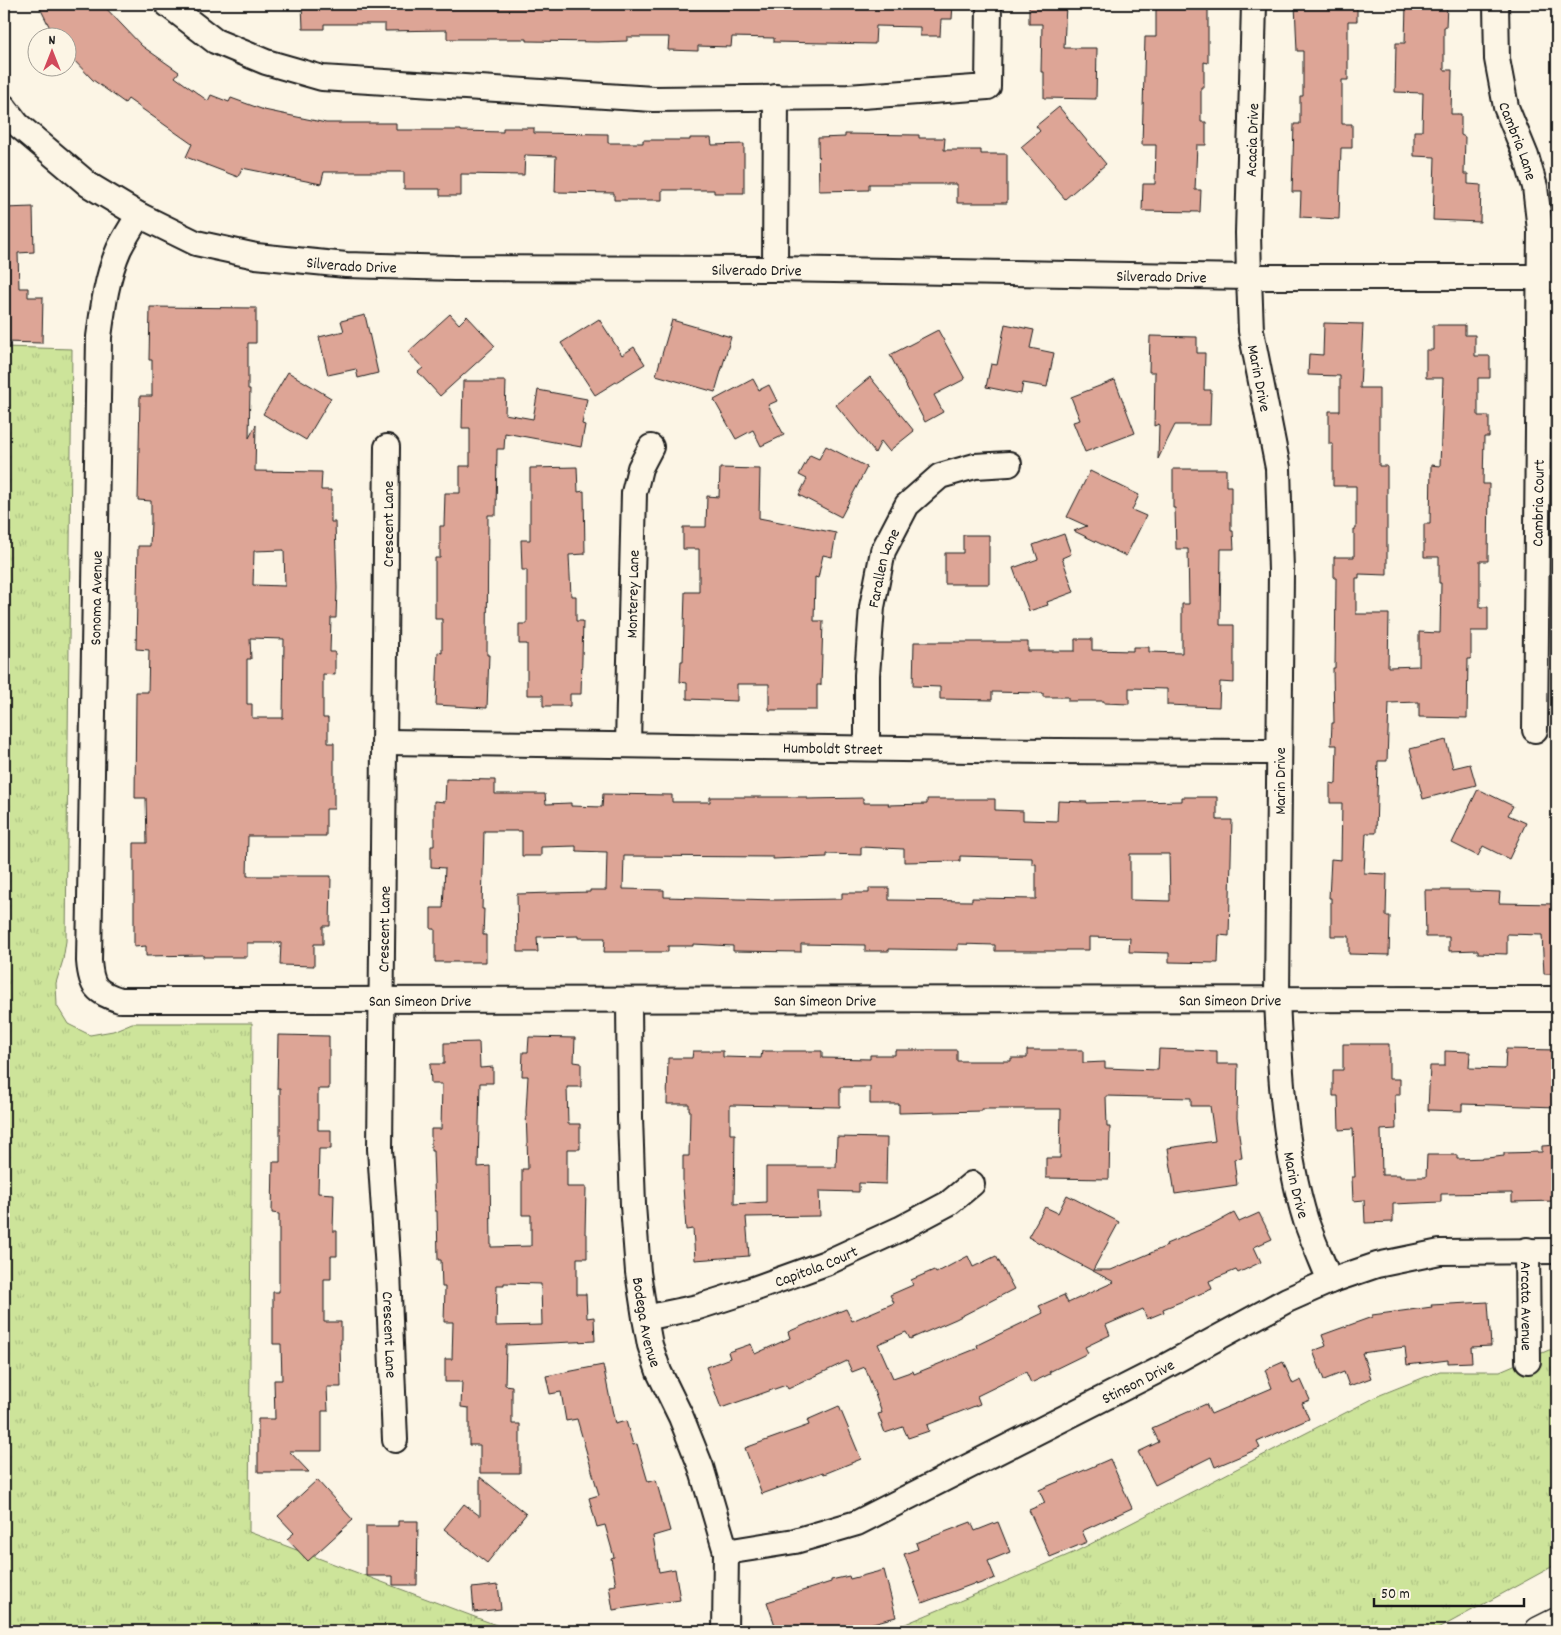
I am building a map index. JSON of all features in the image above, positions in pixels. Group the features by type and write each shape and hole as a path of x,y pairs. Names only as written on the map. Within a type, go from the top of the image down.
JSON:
{"highway":[{"path":"1540,1631 1557,1622"}],"street":[{"path":"167,4 215,41 266,62 322,78 653,99 848,97 988,87 989,4"},
{"name":"Acacia Drive","path":"1249,277 1248,233 1254,4"},
{"name":"Cambria Lane","path":"1496,4 1496,59 1506,108 1526,156 1536,187 1540,230 1548,277"},
{"path":"775,269 776,98"},
{"name":"Silverado Drive","path":"4,107 18,125 89,185 139,215 196,243 256,256 346,265 454,268 775,269 1249,277 1548,277"},
{"name":"Sonoma Avenue","path":"95,988 90,975 89,961 99,337 104,301 112,270 119,249 139,215"},
{"name":"Marin Drive","path":"1249,277 1251,331 1278,468 1281,571 1277,998 1282,1075 1294,1174 1306,1222 1330,1281"},
{"name":"Cambria Court","path":"1535,730 1548,277"},
{"name":"Crescent Lane","path":"387,447 380,1149 388,1271 395,1440"},
{"name":"Monterey Lane","path":"628,744 634,494 640,468 652,447"},
{"name":"Farallen Lane","path":"867,747 868,675 872,607 883,551 907,505 940,476 975,466 1009,464"},
{"name":"Humboldt Street","path":"385,742 1280,752"},
{"name":"San Simeon Drive","path":"95,988 106,995 120,1000 1557,999"},
{"name":"Bodega Avenue","path":"629,1001 633,1205 638,1272 645,1318 650,1345 659,1372 701,1466 726,1552 725,1631"},
{"name":"Capitola Court","path":"645,1318 698,1307 751,1290 826,1262 900,1230 949,1203 972,1184"},
{"name":"Arcata Avenue","path":"1527,1250 1528,1361"},
{"name":"Stinson Drive","path":"726,1552 795,1541 858,1523 1155,1372 1287,1300 1330,1281 1377,1265 1440,1252 1557,1251"}],"green space":[{"path":"4,347 72,349 66,941 56,983 57,1006 68,1024 90,1035 113,1031 132,1023 252,1023 249,1532 512,1631 4,1631"},
{"path":"1549,1350 1557,1350 1557,1564 1434,1631 889,1631 1075,1552 1380,1395 1440,1371 1500,1371"}],"building":[{"path":"38,4 102,4 142,46 179,72 175,77 208,101 211,95 229,102 231,98 264,110 326,123 396,123 396,130 503,132 503,128 534,128 534,133 608,134 608,143 643,143 643,140 711,138 712,145 744,144 744,193 714,193 714,190 662,190 662,200 614,200 614,193 555,192 556,156 525,155 524,175 461,174 461,196 440,196 440,189 404,189 404,172 324,172 321,184 242,168 238,177 186,157 192,144 128,99 125,103 93,80 78,64 78,28 50,28"},
{"path":"302,4 953,4 952,19 941,19 940,36 920,36 920,27 876,26 875,44 774,42 774,38 732,37 731,47 698,46 698,51 668,50 669,37 627,37 627,41 598,42 527,41 527,39 447,39 447,30 385,31 385,24 324,24 324,29 303,29"},
{"path":"1029,4 1066,4 1064,48 1097,48 1096,99 1044,98 1044,72 1041,72 1042,24 1029,24"},
{"path":"1156,4 1208,4 1208,63 1204,62 1204,87 1201,87 1201,122 1206,122 1206,145 1197,145 1195,190 1201,190 1200,212 1142,211 1143,184 1155,184 1156,145 1142,145 1145,37 1156,37"},
{"path":"1295,4 1357,4 1357,21 1348,21 1348,80 1342,80 1342,124 1352,124 1352,148 1341,148 1339,219 1300,217 1301,192 1292,192 1294,124 1300,124 1300,96 1303,96 1303,51 1297,51"},
{"path":"1406,4 1447,4 1446,27 1444,27 1444,70 1452,70 1451,114 1461,114 1461,135 1465,137 1464,174 1468,174 1468,184 1481,185 1480,222 1433,220 1435,157 1414,156 1414,131 1422,131 1423,93 1395,92 1396,43 1405,43"},
{"path":"1059,107 1106,164 1065,199 1021,147 1040,131 1036,126"},
{"path":"845,134 919,135 919,138 945,138 944,150 981,150 981,154 1007,154 1007,203 957,203 957,184 869,184 869,190 819,191 818,138 845,137"},
{"path":"33,207 34,252 18,253 19,288 28,288 28,297 43,297 42,343 4,342 4,208"},
{"path":"150,307 256,308 256,343 248,343 248,389 250,389 249,438 256,425 255,471 322,472 321,490 331,490 331,522 335,522 337,588 336,618 331,618 330,652 335,652 335,675 323,674 323,718 328,718 328,743 334,743 334,809 326,809 326,836 248,836 247,876 331,876 330,926 323,926 323,944 314,944 314,966 280,965 281,943 247,943 247,957 203,957 203,955 146,956 146,946 134,947 134,843 147,843 146,798 135,798 136,692 148,692 149,650 136,649 138,546 150,546 151,501 138,500 140,396 152,396 152,360 149,360","holes":["284,550 285,586 253,585 254,551","250,638 284,639 283,718 252,718 252,704 247,704 247,659 251,659"]},
{"path":"450,314 459,324 467,316 495,346 440,396 418,372 423,368 408,352"},
{"path":"365,315 378,373 358,378 356,369 328,375 319,337 344,331 341,321"},
{"path":"599,319 622,355 634,347 645,364 595,395 561,343"},
{"path":"672,320 731,337 715,392 656,375"},
{"path":"1324,323 1363,324 1360,388 1379,388 1379,466 1387,466 1387,575 1359,574 1359,578 1356,578 1356,614 1389,614 1388,667 1419,666 1419,632 1440,633 1441,583 1439,583 1439,557 1424,557 1424,524 1430,524 1431,465 1440,466 1443,378 1426,378 1426,350 1433,350 1433,325 1465,325 1465,335 1475,335 1475,356 1490,356 1490,378 1478,378 1478,416 1489,416 1489,437 1484,437 1483,484 1489,484 1488,561 1480,561 1480,607 1488,607 1488,631 1471,631 1471,659 1468,659 1467,718 1419,717 1419,702 1389,703 1387,761 1378,761 1376,833 1366,833 1364,873 1387,874 1386,916 1390,916 1389,955 1349,954 1349,936 1331,936 1331,898 1329,898 1331,859 1341,860 1342,803 1330,803 1330,783 1336,784 1337,745 1331,745 1332,723 1334,723 1333,668 1335,668 1336,578 1334,578 1334,557 1354,557 1356,486 1333,486 1333,444 1329,444 1329,411 1340,411 1340,376 1308,375 1309,354 1323,355"},
{"path":"1005,324 1034,330 1030,348 1054,353 1047,387 1023,383 1021,394 986,387 991,364 997,365"},
{"path":"938,330 965,379 934,395 943,412 925,422 890,355"},
{"path":"1150,336 1197,337 1197,353 1205,353 1204,390 1211,390 1210,425 1175,425 1158,459 1159,424 1154,426 1155,372 1149,372"},
{"path":"288,372 331,398 306,440 263,414"},
{"path":"870,377 914,431 889,451 881,441 875,453 836,405"},
{"path":"753,379 759,390 769,385 777,401 768,405 784,435 761,446 753,430 736,439 714,400"},
{"path":"1115,380 1135,433 1085,452 1073,422 1080,420 1071,397"},
{"path":"463,381 506,381 505,414 533,419 538,390 587,399 582,424 585,425 581,447 505,433 504,449 497,449 496,515 488,515 487,655 489,655 487,708 436,705 438,652 442,653 442,619 435,619 435,558 440,558 440,526 444,526 445,493 460,493 460,466 470,466 470,428 462,428"},
{"path":"826,446 867,467 841,517 799,495 807,479 799,475 810,455 819,459"},
{"path":"577,467 578,492 584,491 585,554 569,555 571,596 576,596 576,621 583,621 581,694 570,694 570,706 543,706 543,695 527,695 527,644 519,644 519,624 527,624 527,570 522,570 521,540 530,540 530,468"},
{"path":"720,468 760,469 759,518 836,533 832,557 823,555 818,578 815,577 814,621 823,621 821,685 817,685 817,710 769,710 769,684 737,684 737,701 687,699 687,683 680,682 681,661 683,661 685,592 699,592 699,549 683,549 683,527 706,527 707,496 719,497"},
{"path":"1173,469 1226,469 1226,486 1231,486 1231,531 1233,531 1234,549 1221,549 1220,625 1234,625 1234,683 1220,682 1219,707 1167,705 1167,689 1129,688 1129,704 1104,703 1104,701 1068,701 1068,697 1043,697 1043,693 992,692 992,700 940,699 940,687 913,686 914,642 1028,642 1028,651 1075,651 1075,639 1092,639 1092,650 1133,651 1133,647 1149,647 1149,652 1182,653 1182,604 1189,604 1188,549 1176,549"},
{"path":"1090,471 1139,495 1132,510 1146,516 1126,556 1074,531 1087,526 1067,517"},
{"path":"1064,534 1071,554 1062,558 1074,592 1047,602 1048,605 1029,611 1013,568 1038,559 1033,545"},
{"path":"963,535 989,535 989,584 945,584 945,553 963,553"},
{"path":"1446,740 1453,768 1470,764 1476,785 1423,799 1410,749"},
{"path":"446,779 495,780 495,794 545,794 546,804 571,803 571,806 602,807 603,794 672,795 672,802 710,802 710,797 863,798 863,803 889,803 888,805 927,804 927,799 995,799 995,810 1023,811 1023,820 1057,821 1058,801 1087,803 1182,801 1182,797 1217,797 1217,820 1232,820 1229,936 1219,935 1218,963 1169,962 1169,953 1129,952 1130,938 1089,937 1089,950 1066,951 995,951 995,945 958,944 958,950 889,949 889,951 865,951 865,945 801,944 801,952 733,951 733,946 693,944 693,946 668,946 668,952 604,952 605,938 578,938 578,936 537,937 538,952 518,952 517,894 606,890 607,852 576,851 576,846 541,847 541,856 522,856 522,831 484,831 482,909 484,909 483,935 486,935 486,962 435,962 435,929 431,929 431,908 443,908 445,868 431,867 431,846 434,846 434,801 445,802","holes":["861,847 904,849 904,862 960,861 960,856 1032,858 1032,864 1036,864 1036,899 972,898 972,901 889,900 889,888 869,888 869,893 842,893 842,899 776,900 664,897 664,890 623,889 624,856 773,857 773,859 827,857 827,854 861,855","1130,854 1169,854 1170,901 1130,900"]},
{"path":"1478,789 1513,806 1508,815 1526,823 1509,859 1483,846 1478,856 1452,843"},
{"path":"1425,890 1500,892 1499,903 1557,904 1557,974 1544,974 1542,935 1507,934 1507,954 1478,953 1478,950 1449,951 1449,937 1426,937"},
{"path":"278,1035 329,1036 329,1089 318,1089 318,1130 331,1130 331,1149 319,1149 318,1193 334,1194 333,1231 337,1231 337,1256 331,1256 331,1279 324,1279 324,1322 341,1322 341,1387 327,1387 328,1411 322,1411 322,1451 289,1451 309,1472 258,1472 258,1419 275,1419 274,1380 282,1380 281,1344 273,1344 273,1292 279,1292 279,1214 272,1213 273,1162 280,1162 280,1088 277,1088"},
{"path":"529,1037 575,1038 574,1062 581,1063 581,1087 567,1087 568,1124 580,1124 580,1149 567,1149 567,1187 586,1187 585,1234 587,1234 587,1258 577,1258 577,1294 586,1294 587,1318 594,1317 595,1341 506,1345 505,1385 512,1386 512,1424 520,1424 520,1473 480,1473 480,1445 469,1445 469,1408 461,1407 462,1382 445,1382 445,1359 452,1359 453,1322 444,1322 445,1287 442,1287 441,1260 438,1260 437,1211 435,1211 433,1151 431,1151 431,1129 441,1129 442,1084 431,1084 430,1064 444,1064 444,1043 479,1042 480,1068 493,1067 493,1083 480,1083 478,1167 490,1166 491,1247 531,1246 531,1215 522,1215 522,1169 528,1169 526,1112 528,1076 522,1076 523,1052 528,1052","holes":["504,1283 541,1284 542,1325 496,1326 497,1285 504,1285"]},
{"path":"1343,1044 1389,1044 1389,1079 1400,1079 1400,1095 1395,1095 1396,1129 1381,1130 1382,1175 1426,1177 1427,1155 1457,1155 1457,1159 1487,1158 1504,1156 1504,1153 1542,1152 1542,1146 1557,1145 1557,1201 1512,1202 1512,1193 1441,1194 1441,1202 1393,1204 1393,1222 1365,1223 1364,1200 1353,1201 1352,1177 1355,1177 1353,1129 1339,1130 1338,1096 1333,1096 1333,1070 1343,1070"},
{"path":"1159,1049 1217,1051 1217,1064 1238,1064 1237,1118 1242,1158 1234,1159 1237,1185 1175,1194 1168,1148 1215,1141 1210,1106 1191,1106 1191,1098 1106,1096 1107,1127 1110,1127 1109,1179 1046,1178 1046,1158 1060,1158 1061,1109 982,1109 982,1111 899,1113 899,1104 870,1104 870,1087 840,1087 840,1107 730,1105 730,1134 735,1134 734,1204 766,1202 766,1167 836,1167 837,1137 887,1138 886,1184 859,1183 859,1192 819,1191 820,1216 746,1217 749,1256 695,1260 693,1229 686,1230 683,1186 683,1156 689,1156 690,1110 689,1104 667,1104 668,1058 692,1058 693,1051 723,1051 723,1057 761,1058 762,1051 822,1051 822,1058 870,1059 870,1055 895,1055 895,1050 957,1050 957,1061 1011,1061 1011,1058 1027,1058 1027,1050 1083,1050 1083,1063 1105,1062 1105,1068 1158,1070"},
{"path":"1506,1049 1557,1050 1557,1107 1462,1104 1462,1111 1428,1110 1430,1066 1445,1066 1445,1051 1470,1052 1469,1068 1505,1069"},
{"path":"1067,1195 1119,1222 1093,1270 1111,1270 1167,1246 1166,1244 1214,1224 1234,1213 1239,1222 1259,1213 1272,1239 1254,1247 1261,1262 1238,1273 1236,1270 1209,1281 1212,1289 1163,1309 1164,1312 1147,1319 1143,1309 1106,1325 1110,1335 1085,1347 1088,1353 1031,1383 1026,1372 977,1396 980,1404 927,1425 929,1431 908,1438 903,1427 885,1433 878,1414 882,1413 865,1367 852,1372 847,1361 788,1389 786,1385 721,1408 706,1367 730,1358 728,1352 751,1344 755,1354 790,1338 788,1332 846,1309 852,1321 894,1303 890,1295 913,1285 911,1280 934,1270 936,1273 968,1256 973,1267 996,1256 1014,1289 956,1319 910,1339 906,1332 878,1344 893,1378 913,1371 914,1374 978,1348 977,1345 1043,1313 1039,1306 1064,1295 1068,1303 1114,1282 1028,1237 1045,1207 1058,1213"},
{"path":"1488,1302 1491,1346 1471,1347 1472,1362 1448,1363 1448,1360 1407,1365 1405,1347 1362,1353 1371,1378 1349,1386 1344,1372 1324,1380 1313,1351 1326,1346 1322,1335 1372,1317 1372,1315 1432,1307 1431,1305"},
{"path":"1283,1362 1293,1384 1301,1380 1310,1400 1302,1403 1309,1419 1257,1442 1260,1448 1215,1467 1211,1457 1155,1485 1138,1452 1159,1442 1152,1428 1206,1404 1211,1414 1272,1388 1265,1370"},
{"path":"603,1365 615,1424 626,1421 633,1445 637,1444 648,1482 656,1480 670,1531 653,1536 659,1572 675,1569 680,1600 613,1610 609,1586 616,1585 611,1558 614,1557 605,1525 597,1527 589,1498 599,1495 577,1419 566,1421 561,1392 550,1394 546,1376"},
{"path":"839,1406 861,1459 824,1474 823,1472 762,1494 745,1448 809,1425 807,1420"},
{"path":"1110,1459 1132,1508 1082,1531 1087,1542 1050,1557 1029,1510 1045,1503 1039,1490"},
{"path":"480,1477 526,1514 487,1563 444,1529 464,1504 480,1516"},
{"path":"317,1480 353,1520 308,1561 287,1539 294,1533 278,1516"},
{"path":"398,1521 418,1521 417,1585 393,1585 393,1576 366,1576 366,1526 398,1526"},
{"path":"971,1522 975,1531 998,1522 1010,1552 988,1561 995,1578 922,1603 904,1554 918,1549 916,1543"},
{"path":"884,1570 896,1617 842,1631 777,1631 767,1602 831,1582 831,1580 849,1576 850,1579"},
{"path":"498,1585 501,1609 474,1612 472,1588"}]}
